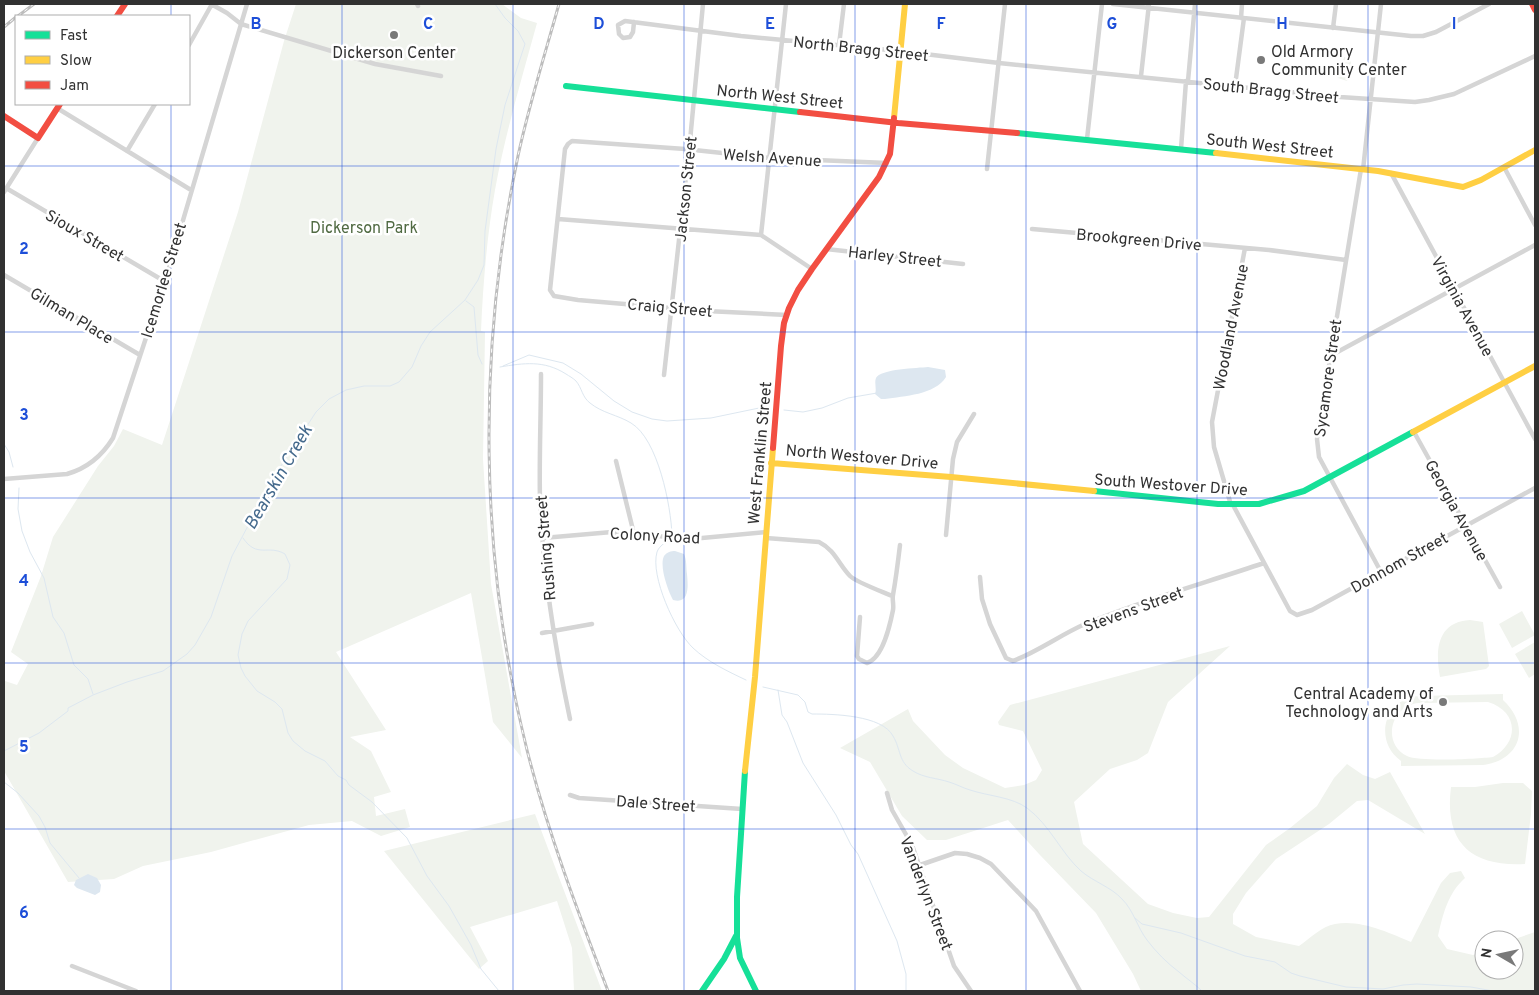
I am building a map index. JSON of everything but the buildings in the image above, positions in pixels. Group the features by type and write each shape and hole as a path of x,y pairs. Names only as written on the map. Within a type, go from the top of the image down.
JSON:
{"street":[{"path":"118,15 125,4"},
{"path":"190,43 212,4 241,24 375,64 441,76"},
{"name":"Icemorlee Street","path":"4,479 68,474 86,467 107,447 118,427 164,282 247,4"},
{"name":"Jackson Street","path":"664,375 703,4"},
{"path":"761,235 786,4"},
{"path":"839,45 844,4"},
{"name":"West Franklin Street","path":"756,991 740,958 737,935 737,897 747,741 755,677 781,346 787,315 798,290 887,163 890,154 905,4"},
{"path":"987,168 1006,4"},
{"path":"1087,139 1093,71 1102,4"},
{"path":"1113,4 1148,6 1194,13 1377,33 1423,36 1436,32 1490,4"},
{"path":"1181,149 1195,4"},
{"path":"1235,86 1242,4"},
{"path":"1333,28 1336,4"},
{"name":"Sycamore Street","path":"1381,4 1362,170 1329,356 1317,439 1319,457 1381,572"},
{"path":"1532,4 1535,10"},
{"path":"1140,76 1148,6"},
{"path":"625,21 634,22 633,32 630,37 623,38 617,30 620,23 625,21"},
{"name":"North Bragg Street","path":"634,22 999,63"},
{"name":"South Bragg Street","path":"999,63 1414,102 1454,94 1535,56"},
{"name":"North West Street","path":"566,86 991,131"},
{"path":"127,151 153,105"},
{"path":"5,190 59,106 127,151 192,190"},
{"path":"4,116 38,138"},
{"name":"South West Street","path":"991,131 1087,139 1391,173 1467,187 1535,150"},
{"name":"Welsh Avenue","path":"558,218 565,149 572,141 770,158 887,163"},
{"path":"1504,167 1535,225"},
{"name":"Virginia Avenue","path":"1391,173 1535,439"},
{"name":"Sioux Street","path":"5,190 164,282"},
{"path":"558,218 761,235 812,269"},
{"name":"Craig Street","path":"558,218 550,290 554,296 578,300 671,308 787,315"},
{"name":"Brookgreen Drive","path":"1032,229 1245,248"},
{"path":"1329,356 1535,245"},
{"name":"Woodland Avenue","path":"1275,584 1232,505 1214,447 1212,422 1245,248 1346,260"},
{"name":"Harley Street","path":"826,249 963,264"},
{"name":"Gilman Place","path":"4,275 140,355"},
{"name":"South Westover Drive","path":"951,477 1232,505 1270,501 1304,491 1535,366"},
{"name":"Rushing Street","path":"541,374 540,478 543,538 554,631 570,719"},
{"path":"946,535 953,460 957,442 974,414"},
{"name":"Georgia Avenue","path":"1414,432 1500,587"},
{"path":"616,461 634,534"},
{"name":"North Westover Drive","path":"771,462 951,477"},
{"name":"Donnom Street","path":"1275,584 1290,611 1297,615 1312,610 1535,488"},
{"name":"Colony Road","path":"543,538 612,532 702,538 766,535 819,542 827,546 851,578 892,596"},
{"path":"860,617 857,656 859,660 867,663 872,661 883,646 893,609 892,596 895,589 900,545"},
{"name":"Stevens Street","path":"980,577 982,599 990,624 1006,658 1014,661 1029,655 1083,625 1111,614 1264,563"},
{"path":"542,633 592,624"},
{"name":"Vanderlyn Street","path":"887,793 892,810 912,845 920,865 954,966 971,991"},
{"name":"Dale Street","path":"570,795 584,798 742,809"},
{"path":"920,865 955,853 980,858 990,864 1036,911 1080,991"},
{"path":"702,991 724,959 737,935"},
{"path":"72,966 136,991"}],"green space":[{"name":"Dickerson Park","path":"296,4 502,4 521,18 537,23 509,127 495,190 486,260 481,331 485,332 483,459 491,584 522,758 493,722 471,593 336,652 386,730 350,737 371,751 391,792 374,797 376,816 405,809 410,827 381,836 352,821 309,825 211,852 143,866 114,879 68,882 4,771 4,684 5,681 17,685 28,664 11,652 41,576 53,537 98,466 114,446 123,429 162,445 238,212 284,41"},
{"path":"1344,57 1351,60 1350,75 1347,81 1338,78 1335,74"},
{"path":"1522,611 1535,635 1512,648 1499,624"},
{"path":"1470,620 1483,622 1489,666 1486,669 1440,677 1438,657 1441,639 1451,626"},
{"path":"1535,642 1535,674 1529,678 1515,654"},
{"path":"1230,646 1168,702 1148,753 1137,760 1110,769 1074,802 1083,844 1148,904 1173,913 1197,918 1209,917 1266,845 1317,806 1334,778 1347,764 1363,775 1375,779 1390,772 1425,834 1368,800 1357,801 1329,824 1276,859 1246,893 1233,914 1233,924 1256,937 1299,946 1325,927 1345,923 1364,925 1411,942 1441,883 1450,873 1461,871 1465,878 1450,897 1438,936 1447,949 1474,955 1474,980 1524,980 1524,936 1535,932 1535,991 1141,991 1133,974 1096,913 1008,820 946,840 927,840 902,816 870,762 840,748 908,709 913,721 945,755 963,768 1005,788 1024,785 1036,780 1042,770 1023,731 999,725 998,722 1010,705"},
{"path":"1503,694 1503,700 1512,710 1517,720 1518,740 1506,756 1496,762 1483,765 1401,766 1401,761 1392,753 1387,743 1386,722 1397,704 1419,696","holes":["1488,702 1498,706 1510,719 1512,727 1508,743 1502,751 1493,757 1449,760 1414,758 1407,756 1394,743 1392,734 1396,717 1409,705 1419,703"]},
{"path":"1503,783 1523,783 1532,791 1525,864 1506,864 1489,861 1476,855 1465,847 1457,836 1452,823 1450,806 1451,787 1475,787"},
{"path":"535,814 602,991 574,991 572,948 557,901 470,927 488,961 479,969 384,851"}],"shaded area":[{"path":"928,367 945,370 946,377 934,388 919,394 885,399 881,399 875,394 875,380 879,375 892,371"},
{"path":"675,551 684,554 686,562 687,593 679,601 673,600 671,596 663,566 664,556 669,552"},
{"path":"88,874 97,878 101,885 100,892 95,895 74,885 76,880"}],"waterway":[{"name":"Bearskin Creek","path":"4,751 39,733 68,711 68,708 93,695 163,671 187,654 195,645 211,617 232,556 275,475 316,412 329,399 346,390 364,386 390,386 399,382 412,367 421,346 430,332 465,300 478,280 484,265 485,231 496,149 505,105 525,44 518,31 495,4"},
{"path":"466,301 474,307 478,355 482,364"},
{"path":"503,366 529,355 563,363 581,374 614,401 632,412 652,419 667,421 711,418 764,407"},
{"path":"500,367 517,364 550,366 576,381 585,398 590,403 631,423 640,431 649,443 661,474 666,491 672,535"},
{"path":"784,410 803,412 822,408 848,398 877,393"},
{"path":"4,444 9,452 13,467"},
{"path":"19,488 18,509 22,531 30,552 44,578 53,617 64,633 74,665 88,679 93,694"},
{"path":"243,538 248,544 258,550 273,550 285,554 290,565 287,579 248,621 242,634 238,655 245,676 257,691 275,702 282,709 288,733 293,741 305,751 325,761 338,776 346,780 349,785 372,802 407,838 427,876 449,906 471,945 481,969 499,991"},
{"path":"671,538 658,550 656,562 657,575 672,616 693,648 718,666 746,680"},
{"path":"763,687 798,695 805,702 808,712 812,714 856,717 879,724 893,736 902,759 913,771 970,790 1007,799 1027,808 1042,822 1067,856 1081,871 1113,891 1122,899 1154,949 1170,965 1202,991"},
{"path":"778,690 782,715 787,722 803,763 858,854 897,941 906,974 906,991"},
{"path":"4,782 18,793 39,816 50,843 79,878"},
{"path":"1135,918 1142,924 1181,933 1245,956 1275,962 1291,973 1300,976 1346,987 1383,989 1417,984 1471,987 1493,991"},
{"path":"1530,991 1535,991"}],"railway":[{"path":"19,15 34,4"},
{"path":"559,4 522,137 505,230 495,304 490,379 489,454 492,529 511,677 527,750 554,842 608,991"},
{"path":"4,27 15,18"}],"traffic: fast":[{"path":"566,86 800,112"},
{"path":"1017,133 1216,153"},
{"path":"1094,491 1218,504 1259,504 1304,491 1413,432"},
{"path":"745,771 737,897 737,938 740,958 756,991"},
{"path":"702,991 724,959 736,936"}],"traffic: slow":[{"path":"894,118 905,4"},
{"path":"1216,153 1378,171 1463,187 1481,180 1535,150"},
{"path":"1413,432 1535,366"},
{"path":"745,771 755,677 773,448"},
{"path":"771,463 951,477 1094,491"}],"traffic: jam":[{"path":"118,15 125,4"},
{"path":"1532,4 1535,10"},
{"path":"4,116 38,138 59,105"},
{"path":"800,112 898,123 1017,133"},
{"path":"773,448 781,346 784,323 789,308 812,269 879,177 890,154 894,118"}],"place":[{"name":"Dickerson Center","path":"394,35"},
{"name":"Old Armory Community Center","path":"1261,60"},
{"name":"Central Academy of Technology and Arts","path":"1443,702"}]}
